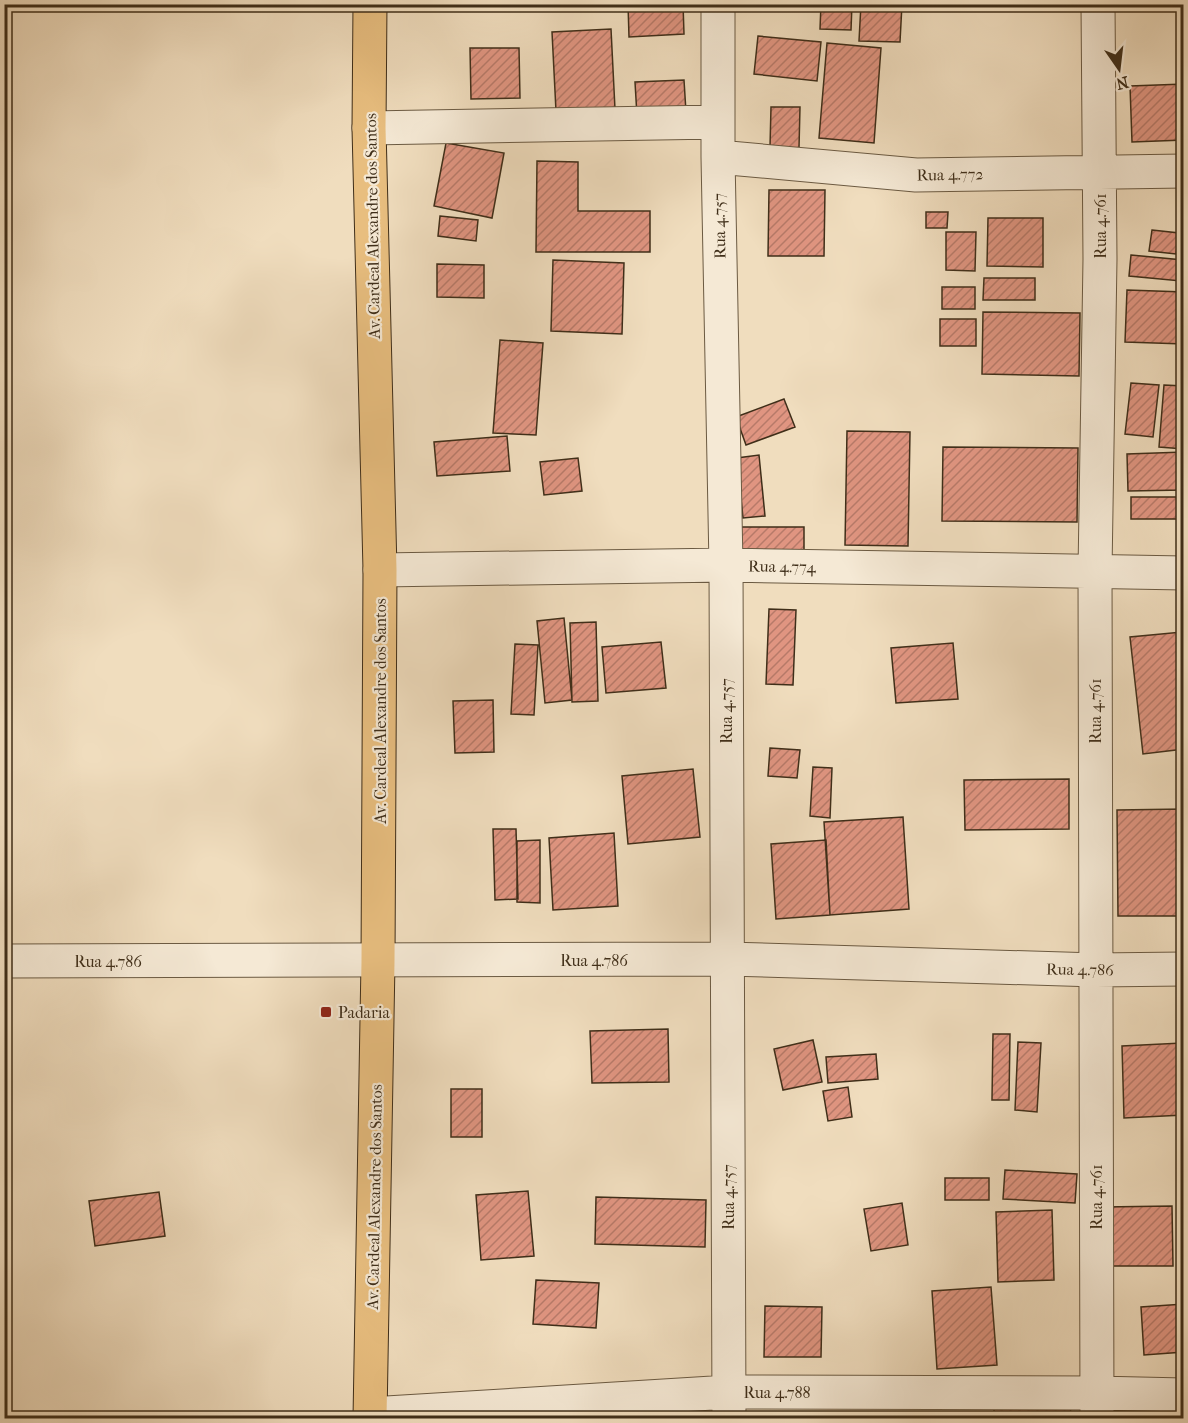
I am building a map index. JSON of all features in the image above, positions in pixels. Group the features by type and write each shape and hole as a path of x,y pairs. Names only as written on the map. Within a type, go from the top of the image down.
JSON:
{"main road":[{"name":"Av. Cardeal Alexandre dos Santos","path":"370,4 369,128 380,570 378,962 370,1416"}],"street":[{"name":"Rua 4.757","path":"718,4 718,157 726,564 729,1405"},
{"name":"Rua 4.761","path":"1096,1406 1095,571 1100,171 1098,4"},
{"path":"369,128 718,122"},
{"name":"Rua 4.772","path":"718,157 916,175 1184,171"},
{"name":"Rua 4.774","path":"380,570 726,564 1184,573"},
{"name":"Rua 4.786","path":"4,961 378,962 727,959 1096,970 1184,969"},
{"name":"Rua 4.788","path":"370,1416 729,1405 1096,1406 1184,1395"}],"building":[{"path":"628,4 683,4 684,34 629,37"},
{"path":"821,4 852,4 851,30 820,29"},
{"path":"861,4 902,4 900,42 859,41"},
{"path":"611,29 615,109 556,111 552,32"},
{"path":"758,36 821,42 817,81 754,74"},
{"path":"827,43 881,48 874,143 819,138"},
{"path":"470,48 519,48 520,98 471,99"},
{"path":"684,80 686,112 637,116 635,82"},
{"path":"1184,84 1184,140 1132,142 1130,86"},
{"path":"771,107 800,107 799,148 770,147"},
{"path":"446,143 504,153 492,218 434,206"},
{"path":"537,161 578,162 578,211 650,211 650,252 536,252"},
{"path":"769,190 825,190 824,256 768,256"},
{"path":"926,212 948,212 947,228 926,228"},
{"path":"440,216 478,220 476,241 438,236"},
{"path":"988,218 1043,218 1043,267 987,266"},
{"path":"1152,230 1179,233 1176,254 1149,251"},
{"path":"946,232 976,232 975,271 946,270"},
{"path":"1131,255 1183,260 1181,281 1129,276"},
{"path":"553,260 624,263 622,334 551,331"},
{"path":"437,264 484,265 484,298 437,297"},
{"path":"984,278 1035,278 1035,300 983,300"},
{"path":"942,287 975,287 975,309 942,309"},
{"path":"1127,290 1184,292 1184,344 1125,342"},
{"path":"983,312 1080,313 1079,376 982,374"},
{"path":"940,319 976,319 976,346 940,346"},
{"path":"500,340 543,343 536,435 493,433"},
{"path":"1131,383 1159,385 1153,437 1125,434"},
{"path":"1164,385 1184,386 1184,449 1159,447"},
{"path":"784,399 795,427 746,445 736,417"},
{"path":"847,431 910,432 908,546 845,545"},
{"path":"507,436 510,471 437,476 434,442"},
{"path":"943,447 1078,448 1077,522 942,521"},
{"path":"1184,452 1184,490 1128,491 1127,454"},
{"path":"759,455 765,516 743,518 737,458"},
{"path":"578,458 582,491 544,495 540,462"},
{"path":"1131,497 1184,497 1184,519 1131,519"},
{"path":"738,527 804,527 804,556 738,556"},
{"path":"769,609 796,610 793,685 766,684"},
{"path":"564,618 572,700 545,703 537,621"},
{"path":"596,622 598,701 572,702 570,623"},
{"path":"1182,632 1184,749 1143,754 1130,637"},
{"path":"661,642 666,688 606,693 602,647"},
{"path":"953,643 958,699 896,703 891,648"},
{"path":"515,644 538,645 534,715 511,714"},
{"path":"493,700 494,752 455,753 453,701"},
{"path":"770,748 800,750 797,778 768,776"},
{"path":"813,767 832,768 830,818 810,816"},
{"path":"693,769 700,837 628,844 622,776"},
{"path":"1069,779 1069,829 965,830 964,780"},
{"path":"1184,809 1184,916 1118,916 1117,810"},
{"path":"903,817 909,909 830,915 824,822"},
{"path":"493,829 516,829 518,899 495,900"},
{"path":"614,833 618,906 553,910 549,838"},
{"path":"540,840 540,903 517,902 517,841"},
{"path":"826,840 830,915 776,919 771,844"},
{"path":"668,1029 669,1082 592,1083 590,1031"},
{"path":"993,1034 1010,1034 1009,1100 992,1100"},
{"path":"813,1040 822,1082 783,1090 774,1049"},
{"path":"1018,1042 1041,1043 1037,1112 1015,1110"},
{"path":"1182,1043 1184,1115 1124,1118 1122,1046"},
{"path":"876,1054 878,1079 828,1083 826,1057"},
{"path":"848,1087 852,1117 828,1121 823,1091"},
{"path":"451,1089 482,1089 482,1137 451,1137"},
{"path":"1005,1170 1077,1174 1075,1203 1003,1199"},
{"path":"945,1178 989,1178 989,1200 945,1200"},
{"path":"528,1191 534,1256 481,1260 476,1195"},
{"path":"159,1192 165,1236 95,1246 89,1201"},
{"path":"596,1197 706,1200 705,1247 595,1244"},
{"path":"902,1203 908,1245 871,1251 864,1209"},
{"path":"1172,1206 1173,1266 1104,1266 1103,1207"},
{"path":"1052,1210 1054,1280 998,1282 996,1212"},
{"path":"536,1280 599,1283 596,1328 533,1324"},
{"path":"991,1287 997,1365 937,1369 932,1291"},
{"path":"1184,1304 1184,1352 1144,1355 1141,1307"},
{"path":"765,1306 822,1307 821,1357 764,1357"},
{"path":"994,1403 1071,1405 1070,1418 994,1418"},
{"path":"887,1415 938,1417 886,1418"}],"place":[{"name":"Padaria","path":"326,1012"}]}
